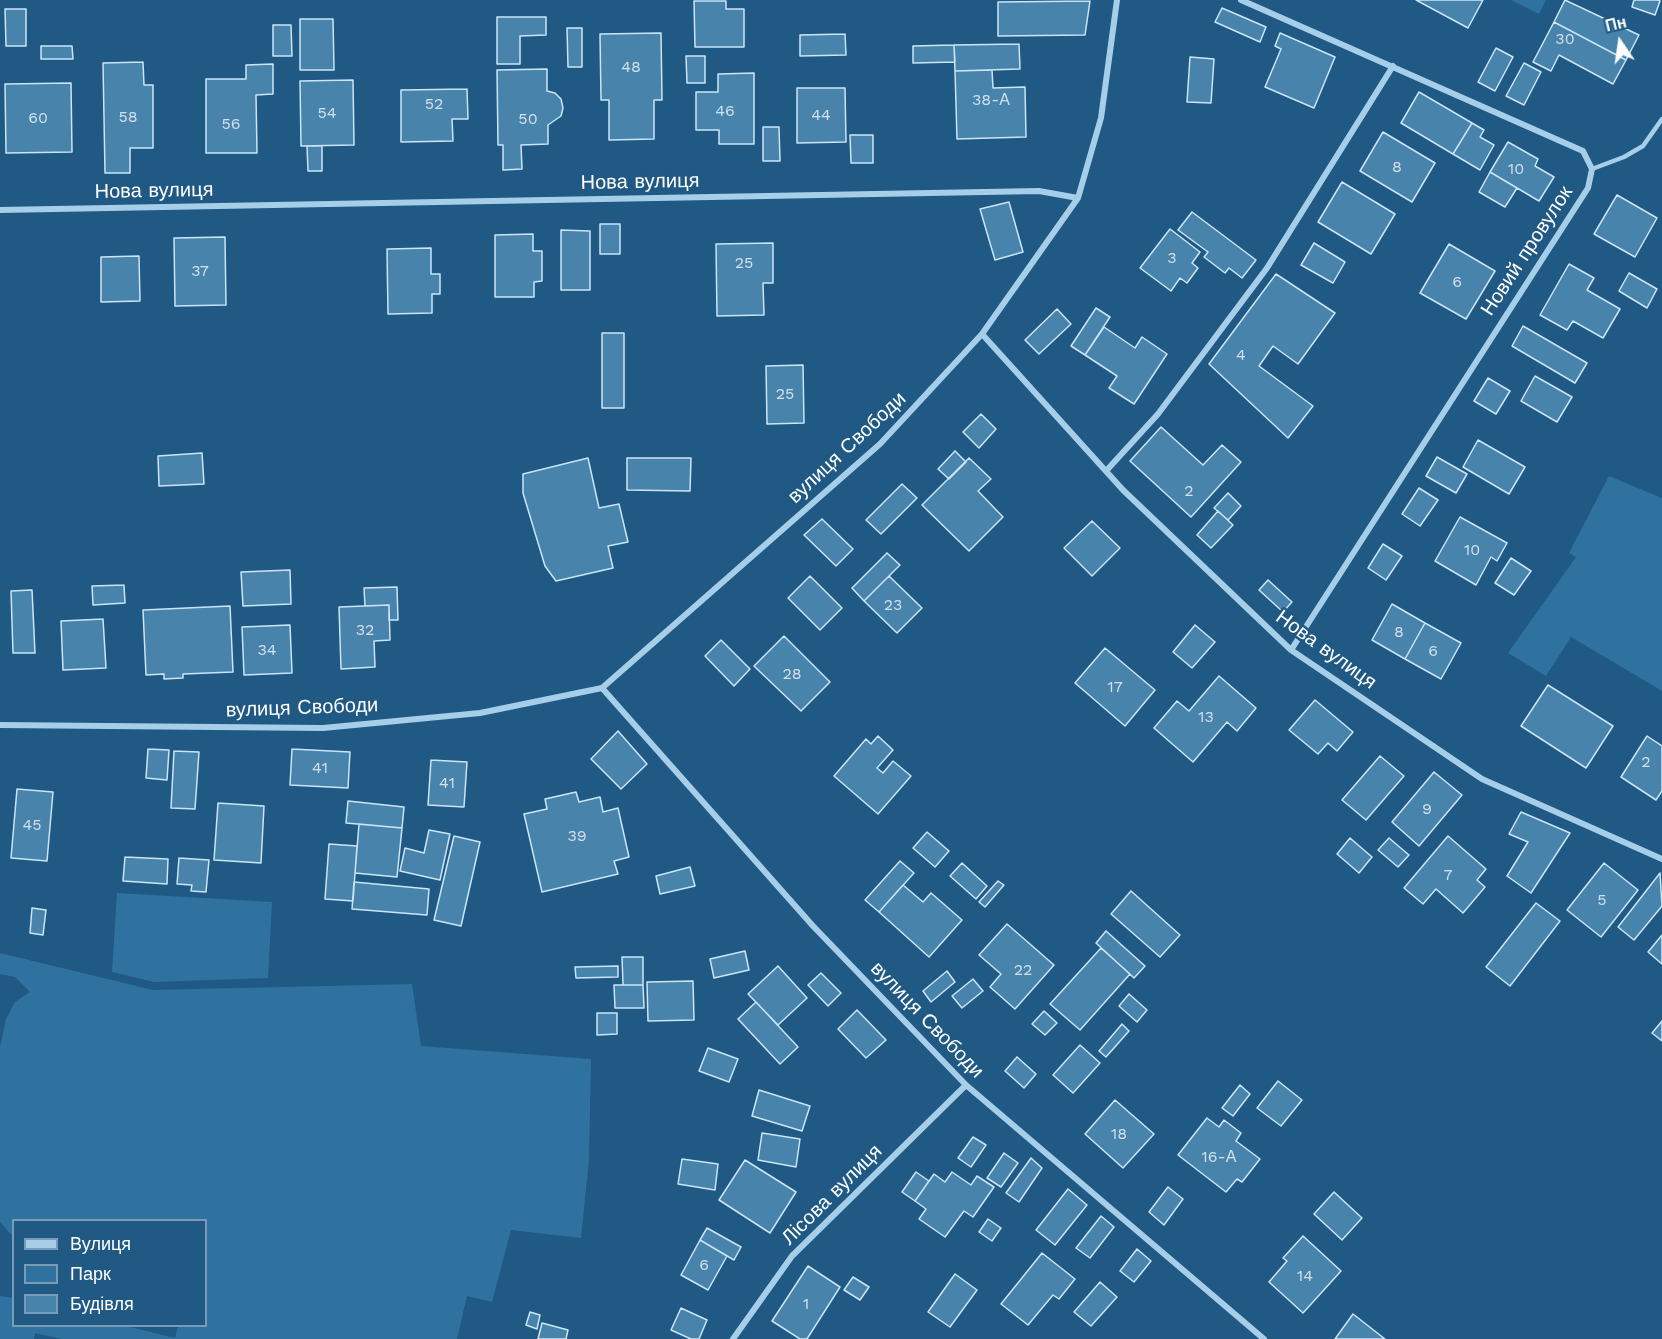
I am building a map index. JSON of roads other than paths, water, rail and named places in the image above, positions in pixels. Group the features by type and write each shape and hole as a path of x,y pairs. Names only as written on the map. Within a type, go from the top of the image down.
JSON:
{"street":[{"path":"1078,198 1101,118 1117,0"},
{"path":"1241,0 1583,151 1592,169"},
{"path":"1106,471 1158,414 1267,268 1393,66"},
{"name":"Новий провулок","path":"1291,650 1587,188 1592,169"},
{"name":"Нова вулиця","path":"0,210 1039,191 1078,198"},
{"name":"вулиця Свободи","path":"0,725 323,728 480,712 602,688 880,444 982,334 1078,198"},
{"name":"Нова вулиця","path":"982,334 1106,471 1291,650 1482,779 1662,859"},
{"name":"вулиця Свободи","path":"602,688 813,926 966,1085 1264,1339"},
{"name":"Лісова вулиця","path":"733,1339 792,1256 966,1085"}],"lane":[{"path":"1592,169 1624,157 1643,146 1662,118"}]}
